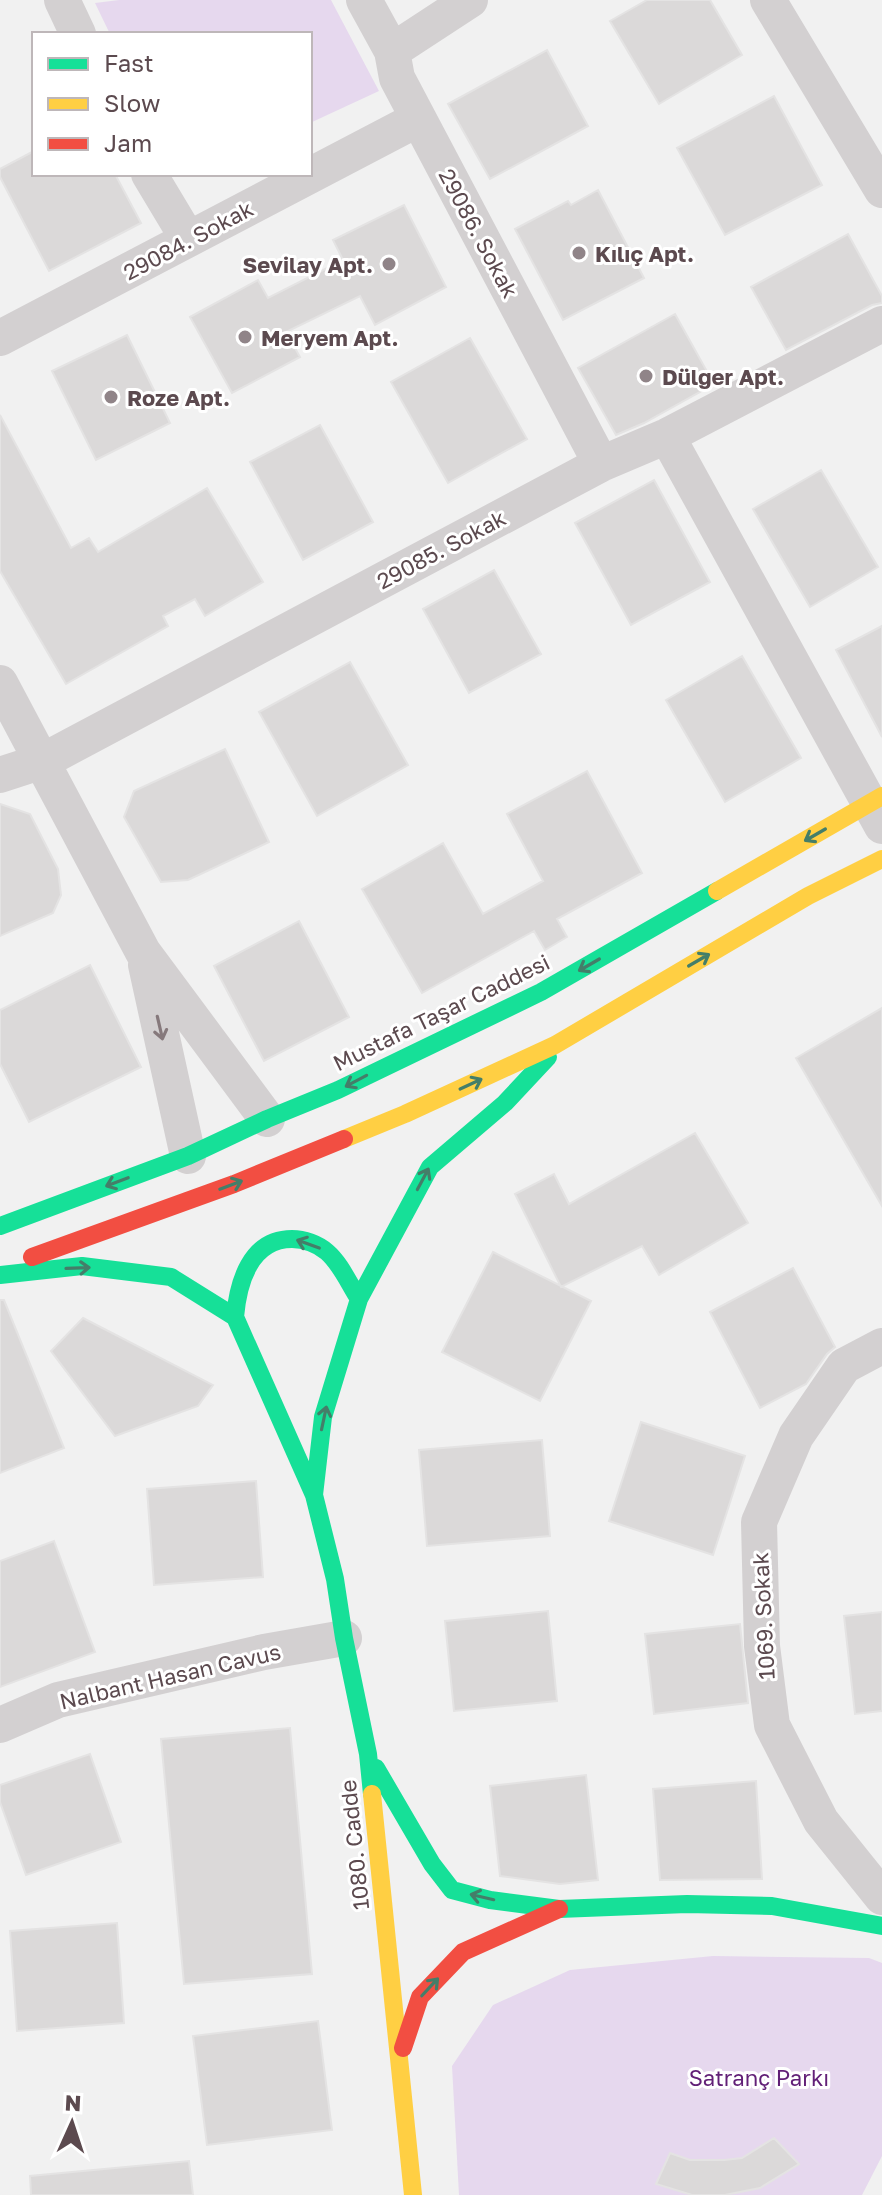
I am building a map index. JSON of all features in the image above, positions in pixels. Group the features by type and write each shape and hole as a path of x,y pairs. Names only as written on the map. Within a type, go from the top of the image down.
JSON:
{"street":[{"path":"62,0 77,32"},
{"name":"29086. Sokak","path":"364,0 392,51 397,78 601,464"},
{"path":"392,51 470,0"},
{"path":"768,0 882,190"},
{"name":"29084. Sokak","path":"312,174 418,119"},
{"path":"150,176 188,239"},
{"name":"29084. Sokak","path":"0,338 309,176"},
{"name":"29085. Sokak","path":"0,775 43,761 601,464 667,436 882,324"},
{"path":"667,436 878,809"},
{"path":"0,683 143,952 267,1119"},
{"name":"Mustafa Taşar Caddesi","path":"0,1226 188,1156 338,1090 541,992 878,809"},
{"path":"0,1268 248,1178 405,1114 565,1039 808,896 882,859"},
{"path":"143,952 188,1156"},
{"path":"314,1495 323,1417 359,1299 430,1167 505,1103 565,1039"},
{"path":"314,1495 235,1317 237,1293 246,1268 260,1249 280,1238 305,1240 328,1253 359,1299"},
{"path":"0,1275 82,1266 171,1277 235,1317"},
{"name":"1069. Sokak","path":"882,1346 844,1366 796,1436 759,1522 762,1646 772,1725 821,1821 882,1897"},
{"name":"1080. Cadde","path":"314,1495 335,1579 368,1754 413,2195"},
{"name":"Nalbant Hasan Cavus","path":"0,1725 58,1700 264,1652 344,1638"},
{"path":"368,1754 432,1864 452,1890 490,1900 559,1909 687,1904 772,1906 882,1926"},
{"path":"400,2058 420,1997 463,1952 559,1909"}],"green space":[{"path":"119,0 331,0 379,91 312,122 312,32 109,32 95,3"},
{"name":"Satranç Parkı","path":"713,1956 869,1958 882,1963 882,2156 862,2195 459,2195 452,2066 493,2005 570,1970"}],"building":[{"path":"647,0 710,0 742,55 659,104 610,21"},
{"path":"547,50 588,126 490,179 448,104"},
{"path":"774,96 822,185 725,235 677,148"},
{"path":"32,152 32,176 116,176 141,223 49,271 0,177 0,169"},
{"name":"Kılıç Apt.","path":"598,190 644,278 563,320 515,229 568,201 571,205"},
{"path":"404,205 446,287 375,325 360,296 286,332 300,357 232,393 190,317 258,280 268,298 343,260 333,240"},
{"name":"Dülger Apt.","path":"848,234 882,296 882,303 872,305 786,350 751,287"},
{"name":"Dülger Apt.","path":"675,314 714,384 616,435 578,368"},
{"name":"Roze Apt.","path":"127,335 170,423 96,460 52,371"},
{"path":"470,338 527,439 448,483 391,382"},
{"path":"0,415 71,548 89,538 98,552 207,488 263,582 205,616 195,599 163,616 168,626 66,684 0,571"},
{"path":"320,425 373,522 303,560 250,462"},
{"path":"821,470 878,567 810,607 753,509"},
{"path":"654,480 710,582 631,625 575,523"},
{"path":"494,570 541,654 469,693 423,609"},
{"path":"882,626 882,737 836,650"},
{"path":"742,656 801,758 725,802 666,700"},
{"path":"350,662 408,765 317,816 259,712"},
{"path":"225,749 269,842 188,880 161,882 124,817 134,791"},
{"path":"587,771 642,873 557,919 567,937 545,950 534,931 422,993 362,889 443,843 483,914 543,881 507,814"},
{"path":"0,804 30,814 58,869 61,895 53,913 0,936"},
{"path":"299,921 349,1017 264,1061 214,966"},
{"path":"90,965 141,1067 29,1122 0,1064 0,1010"},
{"path":"882,1008 882,1206 796,1058"},
{"path":"695,1133 748,1223 659,1275 642,1246 561,1287 515,1194 554,1174 569,1204"},
{"path":"493,1252 591,1301 540,1401 442,1352"},
{"path":"793,1268 835,1347 806,1384 760,1408 710,1312"},
{"path":"0,1300 4,1300 64,1448 0,1473"},
{"path":"83,1318 213,1385 198,1406 115,1436 51,1351"},
{"path":"641,1422 745,1456 713,1555 609,1521"},
{"path":"542,1440 550,1536 427,1546 419,1450"},
{"path":"256,1481 263,1577 154,1585 147,1489"},
{"path":"54,1541 95,1652 0,1687 0,1561"},
{"path":"548,1611 557,1701 454,1711 445,1621"},
{"path":"882,1612 882,1711 855,1714 844,1616"},
{"path":"740,1624 748,1703 654,1714 645,1634"},
{"path":"290,1728 312,1974 184,1984 161,1739"},
{"path":"90,1754 121,1842 26,1875 0,1802 0,1785"},
{"path":"586,1775 598,1880 560,1884 500,1876 490,1786"},
{"path":"756,1781 762,1879 660,1880 653,1789"},
{"path":"117,1923 124,2023 17,2031 10,1931"},
{"path":"318,2021 332,2130 207,2145 193,2036"},
{"path":"774,2138 799,2164 760,2188 725,2195 692,2195 656,2184 670,2153 690,2160 742,2158"},
{"path":"189,2161 193,2195 31,2195 30,2176"}],"traffic: fast":[{"path":"0,1226 188,1156 338,1090 541,992 717,891"},
{"path":"314,1495 323,1417 359,1299 430,1167 505,1103 548,1057"},
{"path":"235,1317 239,1290 249,1265 266,1246 278,1241 301,1240 323,1249 336,1262 359,1299"},
{"path":"0,1275 82,1266 171,1277 235,1317 314,1495 335,1579 368,1754 372,1794"},
{"path":"376,1768 432,1864 452,1890 490,1900 559,1909 687,1904 772,1906 882,1926"}],"traffic: slow":[{"path":"717,891 882,796"},
{"path":"344,1139 555,1045 808,896 882,859"},
{"path":"372,1794 413,2195"}],"traffic: jam":[{"path":"32,1257 234,1184 344,1139"},
{"path":"403,2048 420,1997 463,1952 559,1909"}],"place":[{"name":"Kılıç Apt.","path":"579,253"},
{"name":"Sevilay Apt.","path":"389,264"},
{"name":"Meryem Apt.","path":"245,337"},
{"name":"Dülger Apt.","path":"646,376"},
{"name":"Roze Apt.","path":"111,397"}]}
